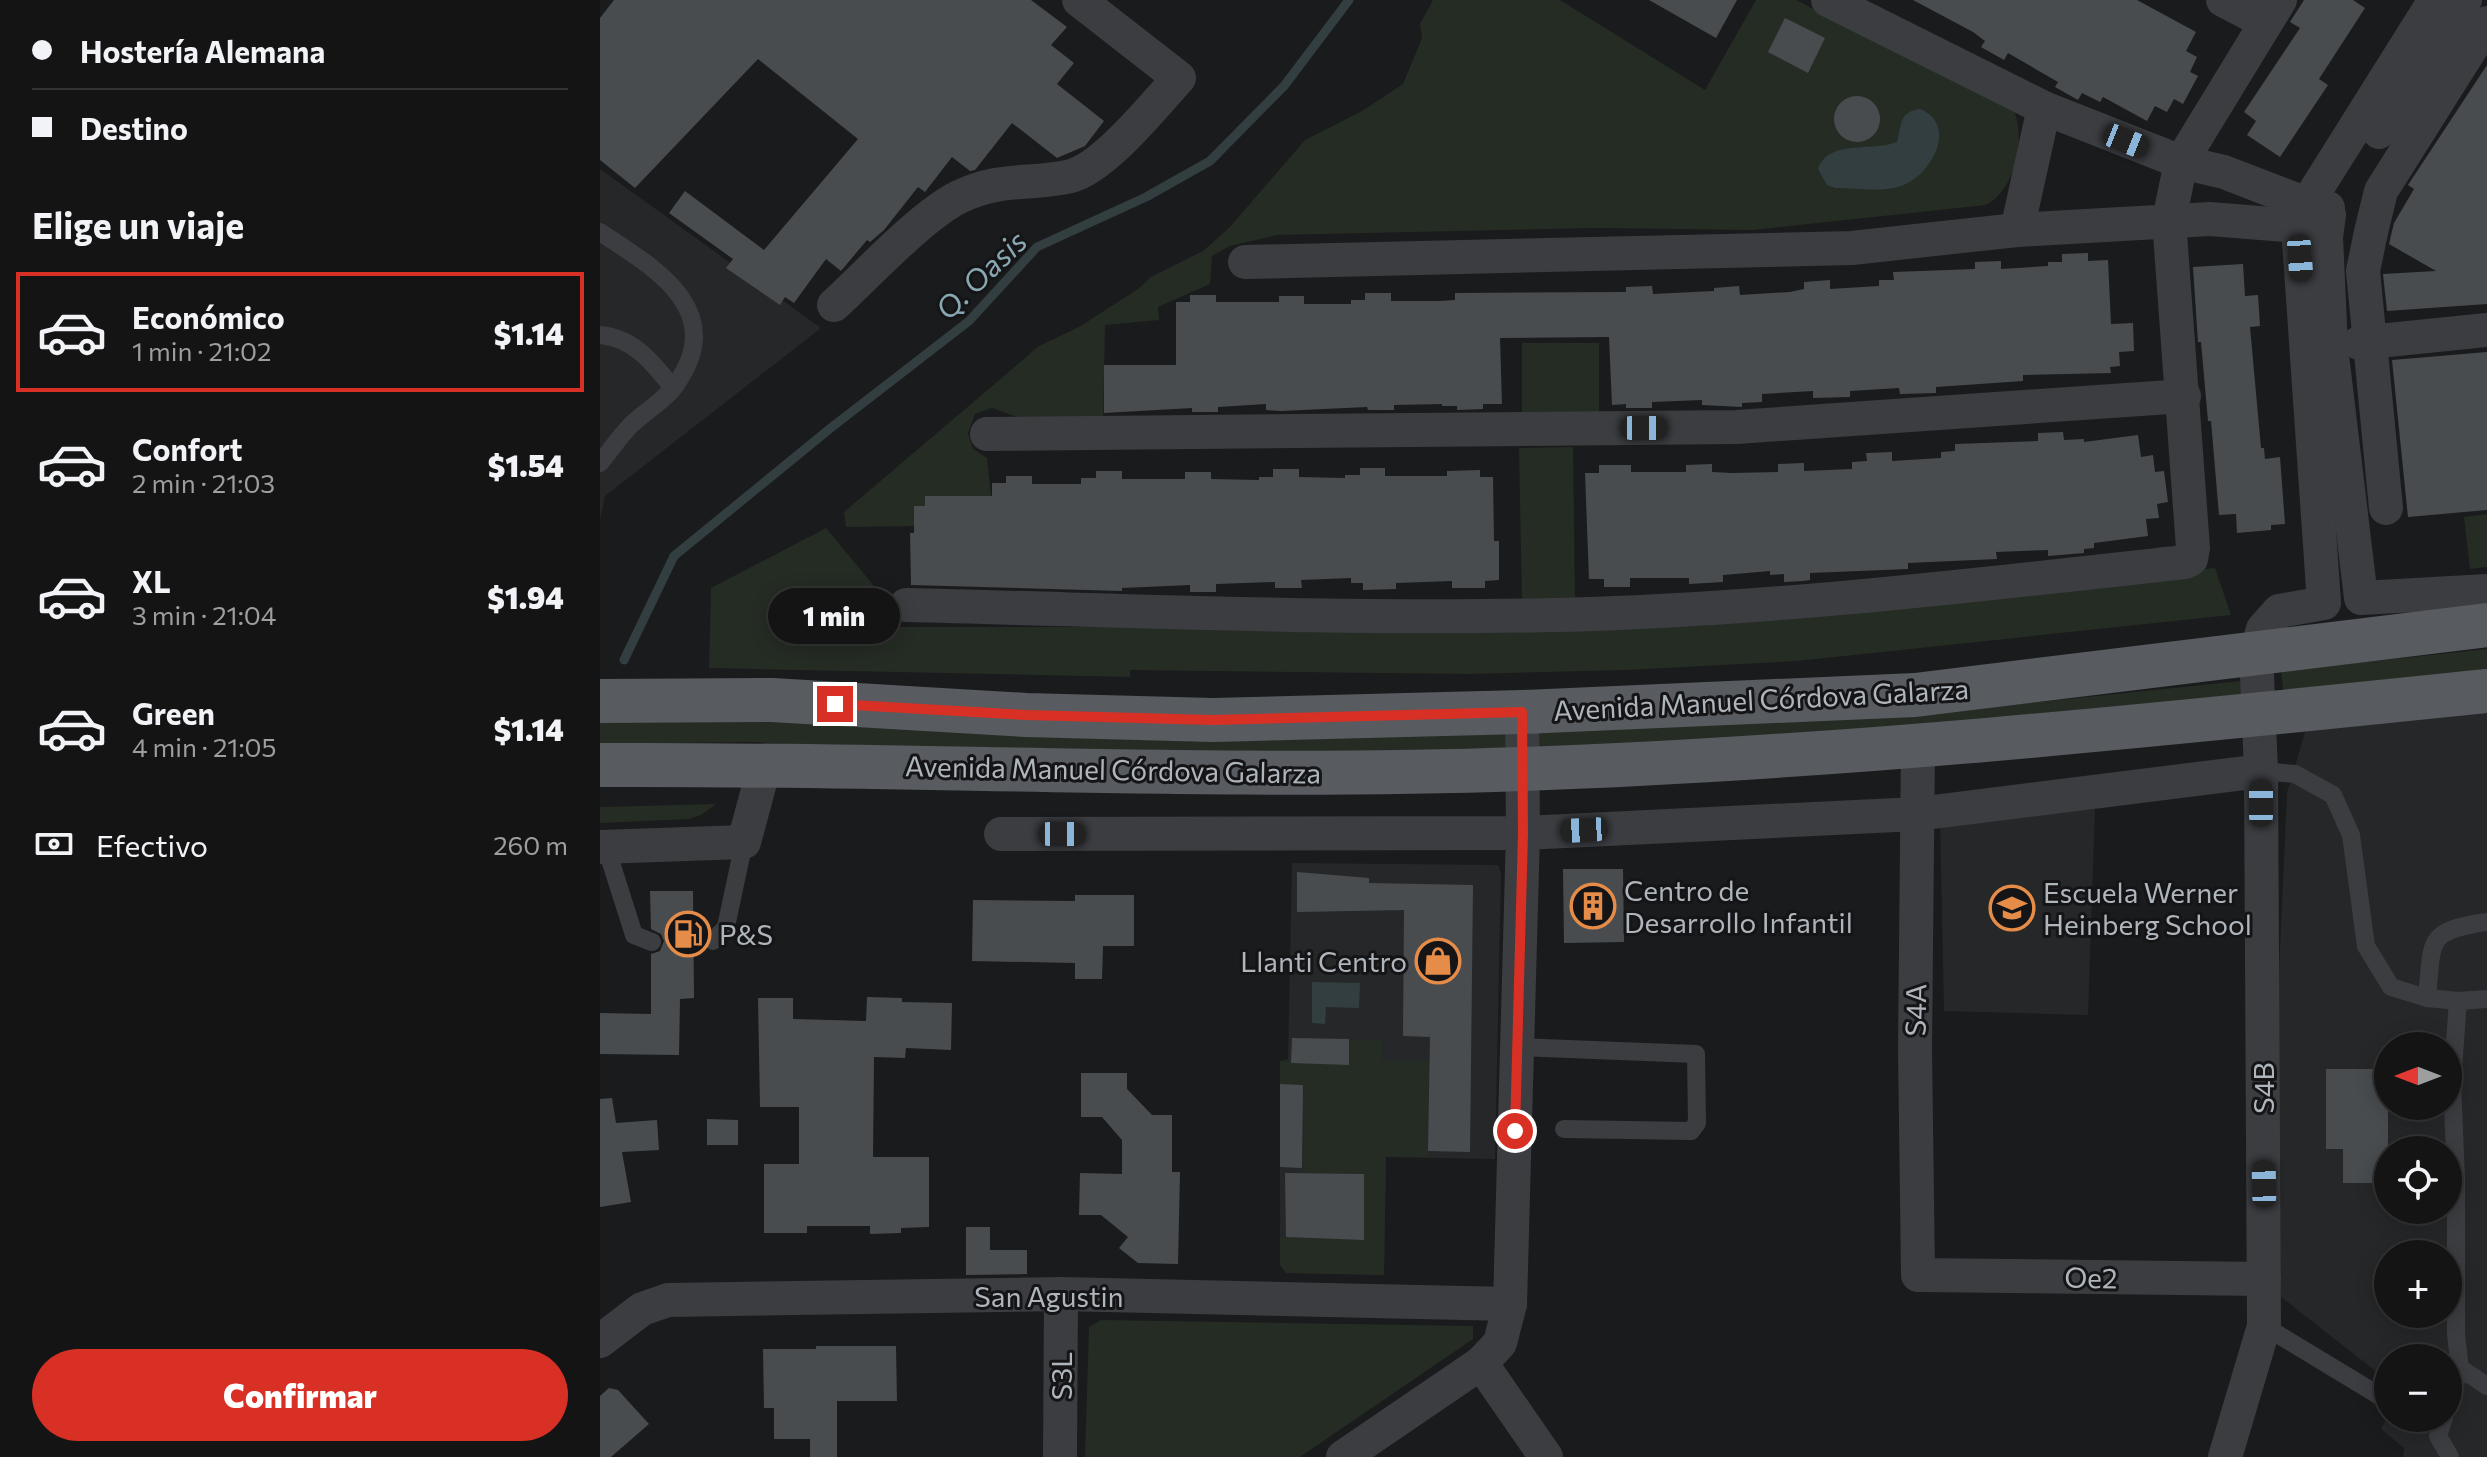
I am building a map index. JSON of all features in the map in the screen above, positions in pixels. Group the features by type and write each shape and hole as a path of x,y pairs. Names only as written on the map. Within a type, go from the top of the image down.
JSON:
{"main road":[{"name":"Avenida Manuel Córdova Galarza","path":"600,701 772,700 1026,715 1213,720 1522,712 1915,695 2487,625"},
{"name":"Avenida Manuel Córdova Galarza","path":"600,765 765,764 1208,772 1522,769 1918,745 2217,721 2487,691"}],"street":[{"path":"834,305 954,200 994,183 1057,178 1087,169 1126,137 1179,78 1079,0"},
{"path":"1828,0 2044,108 2181,162 2224,172 2315,219 2351,344 2386,508"},
{"path":"906,605 1393,617 1559,615 1848,599 2185,562 2191,559 2193,548 2169,220 2181,162 2273,11 2223,0"},
{"path":"2324,603 2315,219 2435,0"},
{"path":"2315,219 2465,0"},
{"path":"2361,598 2351,344 2363,271 2381,191 2487,23"},
{"path":"2017,230 2044,108"},
{"path":"1245,262 1852,248 2017,230 2169,220 2315,219"},
{"path":"2351,344 2487,330"},
{"path":"987,434 1737,427 2184,396"},
{"path":"2256,653 2263,629 2279,611 2361,598 2487,591"},
{"name":"S4B","path":"2225,1457 2264,1326 2261,771 2256,653"},
{"path":"1343,1457 1481,1363 1500,1343 1510,1304 1523,833 1522,712"},
{"name":"S4A","path":"1918,745 1915,1048 1918,1275"},
{"path":"603,847 744,842 765,764"},
{"path":"1001,834 1523,833 1917,814 2261,771"},
{"name":"Oe2","path":"1918,1275 2264,1279"},
{"name":"San Agustin","path":"604,1330 642,1309 668,1300 1061,1294 1510,1304"},
{"name":"S3L","path":"1060,1457 1061,1294"},
{"path":"1481,1363 1546,1457"}],"lane":[{"path":"600,232 660,272 689,310 694,325 688,361 673,388 629,427 600,463"},
{"path":"600,335 616,336 634,346 650,359 673,388"},
{"path":"2261,771 2295,774 2333,795 2351,835 2366,946 2391,987 2427,998 2458,1001 2487,999"},
{"path":"713,941 726,927 744,842"},
{"path":"603,847 634,935 652,942"},
{"path":"2427,998 2433,944 2440,933 2452,927 2487,922"},
{"path":"2456,1344 2452,1082 2458,1001"},
{"path":"1517,1047 1696,1054 1697,1123 1691,1131 1564,1129"},
{"path":"2264,1326 2374,1393"},
{"path":"2462,1377 2487,1386"},
{"path":"2439,1432 2438,1436 2450,1457"}],"shaded area":[{"path":"1433,0 1560,0 1705,90 1756,0 1796,0 2014,111 2019,136 2015,163 2004,188 1986,205 1753,230 1597,228 1277,235 1230,246 1212,256 1210,284 1158,307 1159,320 1105,325 1103,425 1017,417 992,408 975,414 968,433 973,449 987,458 994,525 846,527 844,512 1039,346 1079,327 1138,289 1151,277 1203,251 1229,228 1305,140 1362,111 1403,84 1422,38 1420,24"},
{"path":"1920,109 1932,117 1938,127 1939,139 1930,163 1921,174 1898,187 1875,190 1827,185 1818,169 1823,160 1841,150 1897,142 1905,116"},
{"path":"600,169 821,328 605,496 600,520"},
{"path":"1522,343 1599,343 1599,414 1522,413"},
{"path":"1573,447 1575,602 1522,603 1519,448"},
{"path":"2487,514 2487,567 2470,569 2464,517"},
{"path":"826,528 884,598 884,627 1394,627 1848,611 2215,568 2231,615 1797,661 1627,670 1470,674 1130,670 1130,677 709,668 711,588"},
{"path":"2487,649 2487,675 2284,699 2281,671"},
{"path":"2240,681 2243,708 1533,753 1533,727 1982,708"},
{"path":"2487,704 2487,1457 2403,1457 2404,1448 2385,1432 2462,1432 2462,1344 2374,1344 2374,1370 2276,1293 2279,972 2287,793 2307,726"},
{"path":"600,720 1509,733 1509,755 881,750 754,742 600,744"},
{"path":"716,804 701,815 688,819 600,823 600,807"},
{"path":"2095,809 2088,1015 1944,1011 1940,819"},
{"path":"1292,863 1498,865 1501,873 1495,1159 1386,1157 1384,1275 1286,1273 1280,1265 1280,1061 1288,1059"},
{"path":"1312,982 1360,983 1359,1008 1326,1007 1325,1024 1312,1023"},
{"path":"1349,1039 1382,1040 1382,1061 1435,1061 1429,1079 1428,1157 1386,1157 1384,1275 1286,1273 1280,1265 1280,1237 1363,1240 1363,1174 1304,1173 1303,1085 1280,1084 1280,1061 1349,1065"},
{"path":"1101,1320 1473,1326 1473,1339 1300,1457 1085,1457 1089,1327"}],"building":[{"path":"614,0 1031,0 1067,27 1051,45 1074,63 1057,84 1104,121 1085,146 1057,158 1012,123 975,170 970,171 952,157 925,192 918,187 884,230 870,242 867,240 841,271 826,259 794,303 785,297 780,305 726,268 733,259 669,213 685,191 764,250 858,139 758,59 635,188 600,160 600,18"},
{"path":"1649,0 1737,0 1716,38"},
{"path":"1913,0 2137,0 2196,32 2186,51 2197,57 2190,72 2198,76 2183,104 2174,99 2167,112 2155,106 2147,121 2103,97 2100,102 2082,93 2078,100 2055,87 2058,82 2008,53 2004,60 1981,47 1985,41 1973,32"},
{"path":"2304,0 2353,0 2365,8 2319,79 2328,85 2280,157 2247,135 2256,121 2244,112 2300,28 2290,22"},
{"path":"1785,18 1825,38 1808,73 1768,52"},
{"path":"2487,65 2487,304 2387,311 2383,274 2436,271 2389,244 2394,223 2414,189 2408,185"},
{"path":"1857,96 1874,102 1880,119 1874,136 1857,142 1840,136 1834,119 1840,102"},
{"path":"2088,253 2088,261 2108,260 2111,324 2133,323 2134,351 2119,352 2120,366 2110,367 2111,373 2023,375 2023,381 1936,387 1936,393 1900,394 1899,388 1850,391 1850,397 1813,398 1813,391 1762,394 1762,402 1742,403 1742,407 1702,405 1702,400 1652,402 1652,408 1626,408 1626,404 1612,405 1609,337 1500,338 1502,404 1483,404 1483,409 1457,410 1457,406 1442,404 1394,405 1394,410 1368,410 1367,407 1281,411 1266,410 1266,404 1218,407 1218,412 1192,412 1192,408 1104,413 1104,365 1176,365 1176,302 1190,302 1190,295 1216,295 1216,302 1279,302 1279,296 1304,296 1304,304 1351,304 1351,300 1365,300 1365,293 1391,293 1391,301 1440,301 1455,300 1455,293 1626,292 1626,287 1652,286 1653,294 1714,291 1714,288 1739,286 1740,295 1790,292 1804,289 1804,282 1830,280 1830,289 1879,286 1879,280 1894,280 1893,272 1975,269 1975,262 2001,261 2001,269 2048,266 2048,262 2062,262 2062,254"},
{"path":"2243,264 2245,296 2258,295 2260,326 2250,327 2261,448 2264,448 2265,459 2280,457 2285,524 2271,525 2271,530 2237,533 2236,514 2219,515 2211,421 2208,421 2201,342 2198,342 2193,267"},
{"path":"2487,352 2487,510 2408,517 2392,360"},
{"path":"2063,432 2064,440 2084,439 2084,442 2138,435 2141,457 2153,455 2155,472 2164,471 2168,502 2157,504 2159,518 2146,519 2148,536 2094,543 2094,548 2084,549 2084,553 2048,556 2048,550 1996,552 1997,559 1908,563 1908,569 1810,573 1810,580 1803,581 1784,582 1784,574 1770,575 1770,571 1723,575 1723,582 1689,584 1689,578 1630,578 1630,587 1604,587 1604,579 1589,579 1585,473 1599,473 1599,465 1631,465 1631,472 1686,472 1686,465 1712,464 1712,472 1732,473 1778,472 1778,464 1804,463 1804,471 1852,469 1852,462 1867,461 1866,453 1892,452 1892,461 1941,458 1941,452 1955,451 1955,444 2038,441 2038,433"},
{"path":"1360,468 1385,468 1385,476 1447,476 1447,471 1480,470 1480,477 1493,477 1494,541 1499,541 1499,580 1485,581 1485,588 1452,588 1452,581 1396,583 1396,589 1363,590 1363,583 1351,583 1351,578 1301,580 1302,588 1275,588 1275,582 1216,584 1216,592 1190,592 1190,585 1122,588 1122,591 911,585 910,533 914,533 914,506 925,506 925,496 992,496 992,483 1006,483 1006,476 1032,476 1032,484 1081,484 1081,478 1096,478 1096,471 1122,471 1122,479 1185,479 1185,472 1211,472 1211,479 1259,480 1259,477 1273,477 1273,469 1299,469 1299,477 1345,478 1345,475 1360,475"},
{"name":"Centro de Desarrollo Infantil","path":"1563,869 1623,869 1624,942 1564,943"},
{"path":"1297,872 1369,878 1369,883 1473,885 1470,1152 1428,1151 1430,1037 1403,1036 1404,910 1297,912"},
{"path":"650,891 693,891 694,998 680,999 679,1055 600,1054 600,1013 651,1014 651,954 660,951 664,941 661,934 651,929"},
{"path":"1075,895 1134,895 1134,946 1103,946 1102,979 1075,979 1075,963 972,961 973,900 1075,901"},
{"path":"867,997 902,998 902,1002 952,1003 951,1050 906,1048 905,1058 874,1057 873,1157 929,1157 929,1227 901,1228 901,1233 870,1234 870,1226 807,1226 807,1233 764,1233 764,1164 799,1164 799,1107 760,1107 758,998 793,998 793,1019 866,1021"},
{"path":"1292,1038 1349,1039 1349,1065 1291,1063"},
{"path":"2326,1069 2374,1069 2374,1120 2388,1120 2388,1136 2374,1136 2374,1183 2343,1183 2343,1149 2326,1149"},
{"path":"1081,1073 1127,1073 1127,1089 1152,1115 1172,1115 1172,1172 1180,1172 1178,1264 1138,1263 1119,1248 1128,1237 1101,1215 1079,1215 1080,1173 1122,1174 1122,1140 1102,1117 1081,1117"},
{"path":"1280,1084 1303,1085 1302,1168 1280,1167"},
{"path":"612,1098 616,1123 657,1120 659,1150 622,1152 631,1202 600,1207 600,1099"},
{"path":"707,1119 738,1120 738,1145 707,1145"},
{"path":"1285,1173 1364,1174 1364,1240 1286,1237"},
{"path":"966,1227 990,1227 990,1250 1027,1250 1027,1274 966,1275"},
{"path":"816,1346 896,1346 897,1401 837,1401 837,1457 810,1457 810,1439 774,1439 774,1408 764,1408 763,1349 816,1349"},
{"path":"609,1388 618,1390 649,1424 611,1457 600,1457 600,1396"}],"waterway":[{"name":"Q. Oasis","path":"624,660 674,556 832,427 969,321 1037,247 1146,197 1210,161 1284,86 1349,0"}],"place":[{"name":"Centro de Desarrollo Infantil","path":"1593,906"},
{"name":"Escuela Werner Heinberg School","path":"2012,908"},
{"name":"P&S","path":"688,934"},
{"name":"Llanti Centro","path":"1438,961"}],"route":[{"path":"835,704 1026,715 1213,720 1522,712 1523,833 1515,1131"}]}
